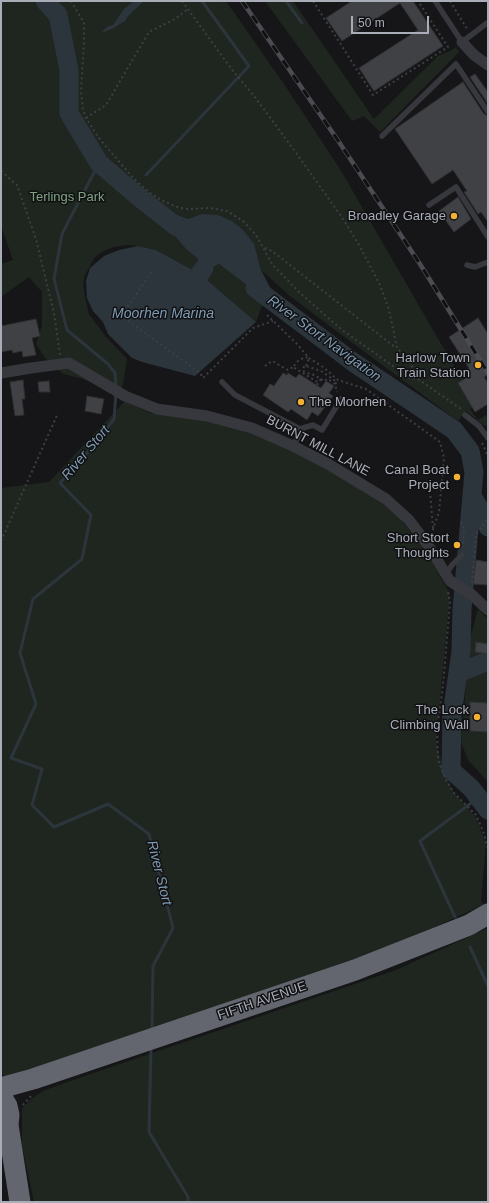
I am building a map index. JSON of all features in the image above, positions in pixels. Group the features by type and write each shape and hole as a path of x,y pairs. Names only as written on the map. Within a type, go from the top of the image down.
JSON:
{"highway":[{"name":"FIFTH AVENUE","path":"6,1110 33,1087 181,1029 355,970 469,925 488,914"},
{"path":"6,1110 20,1202"}],"street":[{"path":"462,42 474,55 488,65"},
{"name":"BURNT MILL LANE","path":"1,373 70,363 125,396 157,409 207,416 252,428 293,446 328,464 386,499 409,520 428,545 448,581 471,594 488,610"}],"lane":[{"path":"435,1 462,42 488,23"},
{"path":"382,136 456,64 488,112"},
{"path":"429,204 456,187 488,237"},
{"path":"467,264 475,267 488,262"},
{"path":"222,382 235,395 302,430"},
{"path":"293,446 303,428 313,425 322,430 341,399"},
{"path":"465,414 479,426 488,438"},
{"path":"448,581 456,560 462,555"}],"path":[{"path":"71,1 84,23 81,91 83,110 86,118 98,137 134,179 150,193 163,201 180,208 210,208 228,211 243,221 256,235 264,247 272,264 300,293 342,330 410,378 418,379 460,408 465,414"},
{"path":"182,1 233,71 254,96 294,150 341,216 358,243 380,285 389,310 397,348"},
{"path":"313,1 373,95 448,47 418,1"},
{"path":"86,118 106,105 149,32 175,19 188,9"},
{"path":"1,172 17,185 36,239 54,313 60,364"},
{"path":"264,247 272,251 397,348 408,360 417,374 418,379"},
{"path":"122,315 153,270"},
{"path":"112,309 200,373 203,378 253,328 273,321"},
{"path":"267,315 309,358 323,367 337,382 337,392 341,399"},
{"path":"265,366 272,361 288,370 303,358 309,358"},
{"path":"309,358 306,366 304,366 304,370 324,381 328,379 366,388 440,442 444,458 439,512 428,545"},
{"path":"306,366 321,371 337,382"},
{"path":"293,367 318,384 321,379"},
{"path":"321,371 323,367"},
{"path":"1,541 58,413"},
{"path":"430,491 433,529"},
{"path":"472,582 476,534 488,519"},
{"path":"448,581 450,602 443,686 437,730 438,760 446,780 454,793 476,816 481,826 488,849"},
{"path":"488,867 488,887"},
{"path":"6,1110 33,1087"}],"green space":[{"name":"Terlings Park","path":"1,1 226,1 288,90 340,169 451,361 479,404 470,409 478,420 486,415 488,418 488,426 483,425 466,411 458,421 290,296 261,270 258,258 201,214 188,219 165,210 187,250 197,258 204,268 211,268 219,264 265,298 256,322 200,274 156,250 126,245 113,247 95,257 85,275 83,284 89,314 106,337 127,359 120,395 83,379 63,374 45,358 36,344 42,325 42,292 29,277 1,297 1,264 13,260 1,226"},
{"path":"265,1 293,1 374,119 438,56 456,47 459,52 380,132 364,116 352,121"},
{"path":"125,401 150,413 228,422 274,440 368,491 396,514 423,546 450,594 436,741 444,772 454,793 476,817 486,844 481,900 483,905 376,952 28,1070 8,1076 1,1075 1,488 49,482"},
{"path":"478,609 488,619 488,782 468,760 461,742 470,639"},
{"path":"488,928 488,1202 34,1202 22,1146 22,1109 31,1099 43,1091 396,970"}],"water":[{"path":"134,1 144,1 128,16 125,21 112,29 101,33 107,27 113,25 124,9"},
{"path":"165,210 188,219 201,214 218,215 232,221 243,230 254,244 261,270 274,295 275,303 260,295 219,264 211,268 204,268 197,258 187,250 164,223 158,212"},
{"name":"Moorhen Marina","path":"138,246 156,250 200,274 256,322 195,376 132,358 108,334 103,322 93,311 87,298 86,281 90,268 104,256 119,250"},
{"path":"466,529 470,529 466,578 462,578"}],"building":[{"path":"352,1 413,1 443,46 374,91 359,68 418,30 400,3 342,41 326,18"},
{"path":"475,74 488,92 488,104 470,77"},
{"path":"463,82 484,114 488,116 488,222 481,212 478,214 464,192 467,191 453,170 432,184 395,129"},
{"name":"Broadley Garage","path":"458,197 471,219 454,232 439,211"},
{"path":"478,318 488,334 488,375 484,377 488,383 488,404 475,412 458,383 469,376 466,370 469,368 449,337"},
{"path":"36,319 40,336 32,338 36,355 23,357 22,351 13,353 12,350 1,352 1,326"},
{"name":"The Moorhen","path":"283,373 287,375 288,373 296,378 299,374 321,388 326,381 334,386 329,393 333,396 318,416 312,412 307,420 291,409 288,412 263,395 270,384 274,386"},
{"path":"23,380 25,399 22,399 24,415 15,416 10,382"},
{"path":"49,381 50,392 39,392 38,382"},
{"path":"87,396 104,399 101,414 85,411"},
{"path":"476,560 488,562 488,585 473,584"},
{"path":"476,642 488,644 488,654 475,652"},
{"path":"470,702 488,703 488,732 470,731"}],"waterway":[{"name":"River Stort Navigation","path":"45,1 58,15 69,70 69,113 99,163 177,227"},
{"path":"146,175 249,66 202,1"},
{"path":"286,1 302,23"},
{"name":"River Stort","path":"99,163 62,234 54,279 67,330 108,364 115,373 116,387"},
{"path":"200,274 204,268"},
{"name":"River Stort Navigation","path":"255,288 353,362 454,430 470,451 474,472 462,609 461,651 452,715 451,770 471,788 488,810"},
{"name":"River Stort","path":"116,393 114,419 95,444 60,483 91,515 82,559 33,599 20,653 36,704 11,758 42,769 32,805 54,827 108,804 149,834 173,928 153,966 152,1031"},
{"path":"472,496 485,518 488,527"},
{"path":"458,673 488,661"},
{"path":"455,917 420,841 478,798"},
{"path":"470,947 488,986"},
{"name":"River Stort","path":"151,1047 149,1132 188,1197 188,1202"}],"railway":[{"path":"242,1 337,139 420,264 488,373"}],"place":[{"name":"Broadley Garage","path":"454,216"},
{"name":"Harlow Town Train Station","path":"478,365"},
{"name":"The Moorhen","path":"301,402"},
{"name":"Canal Boat Project","path":"457,477"},
{"name":"Short Stort Thoughts","path":"457,545"},
{"name":"The Lock Climbing Wall","path":"477,717"}]}
